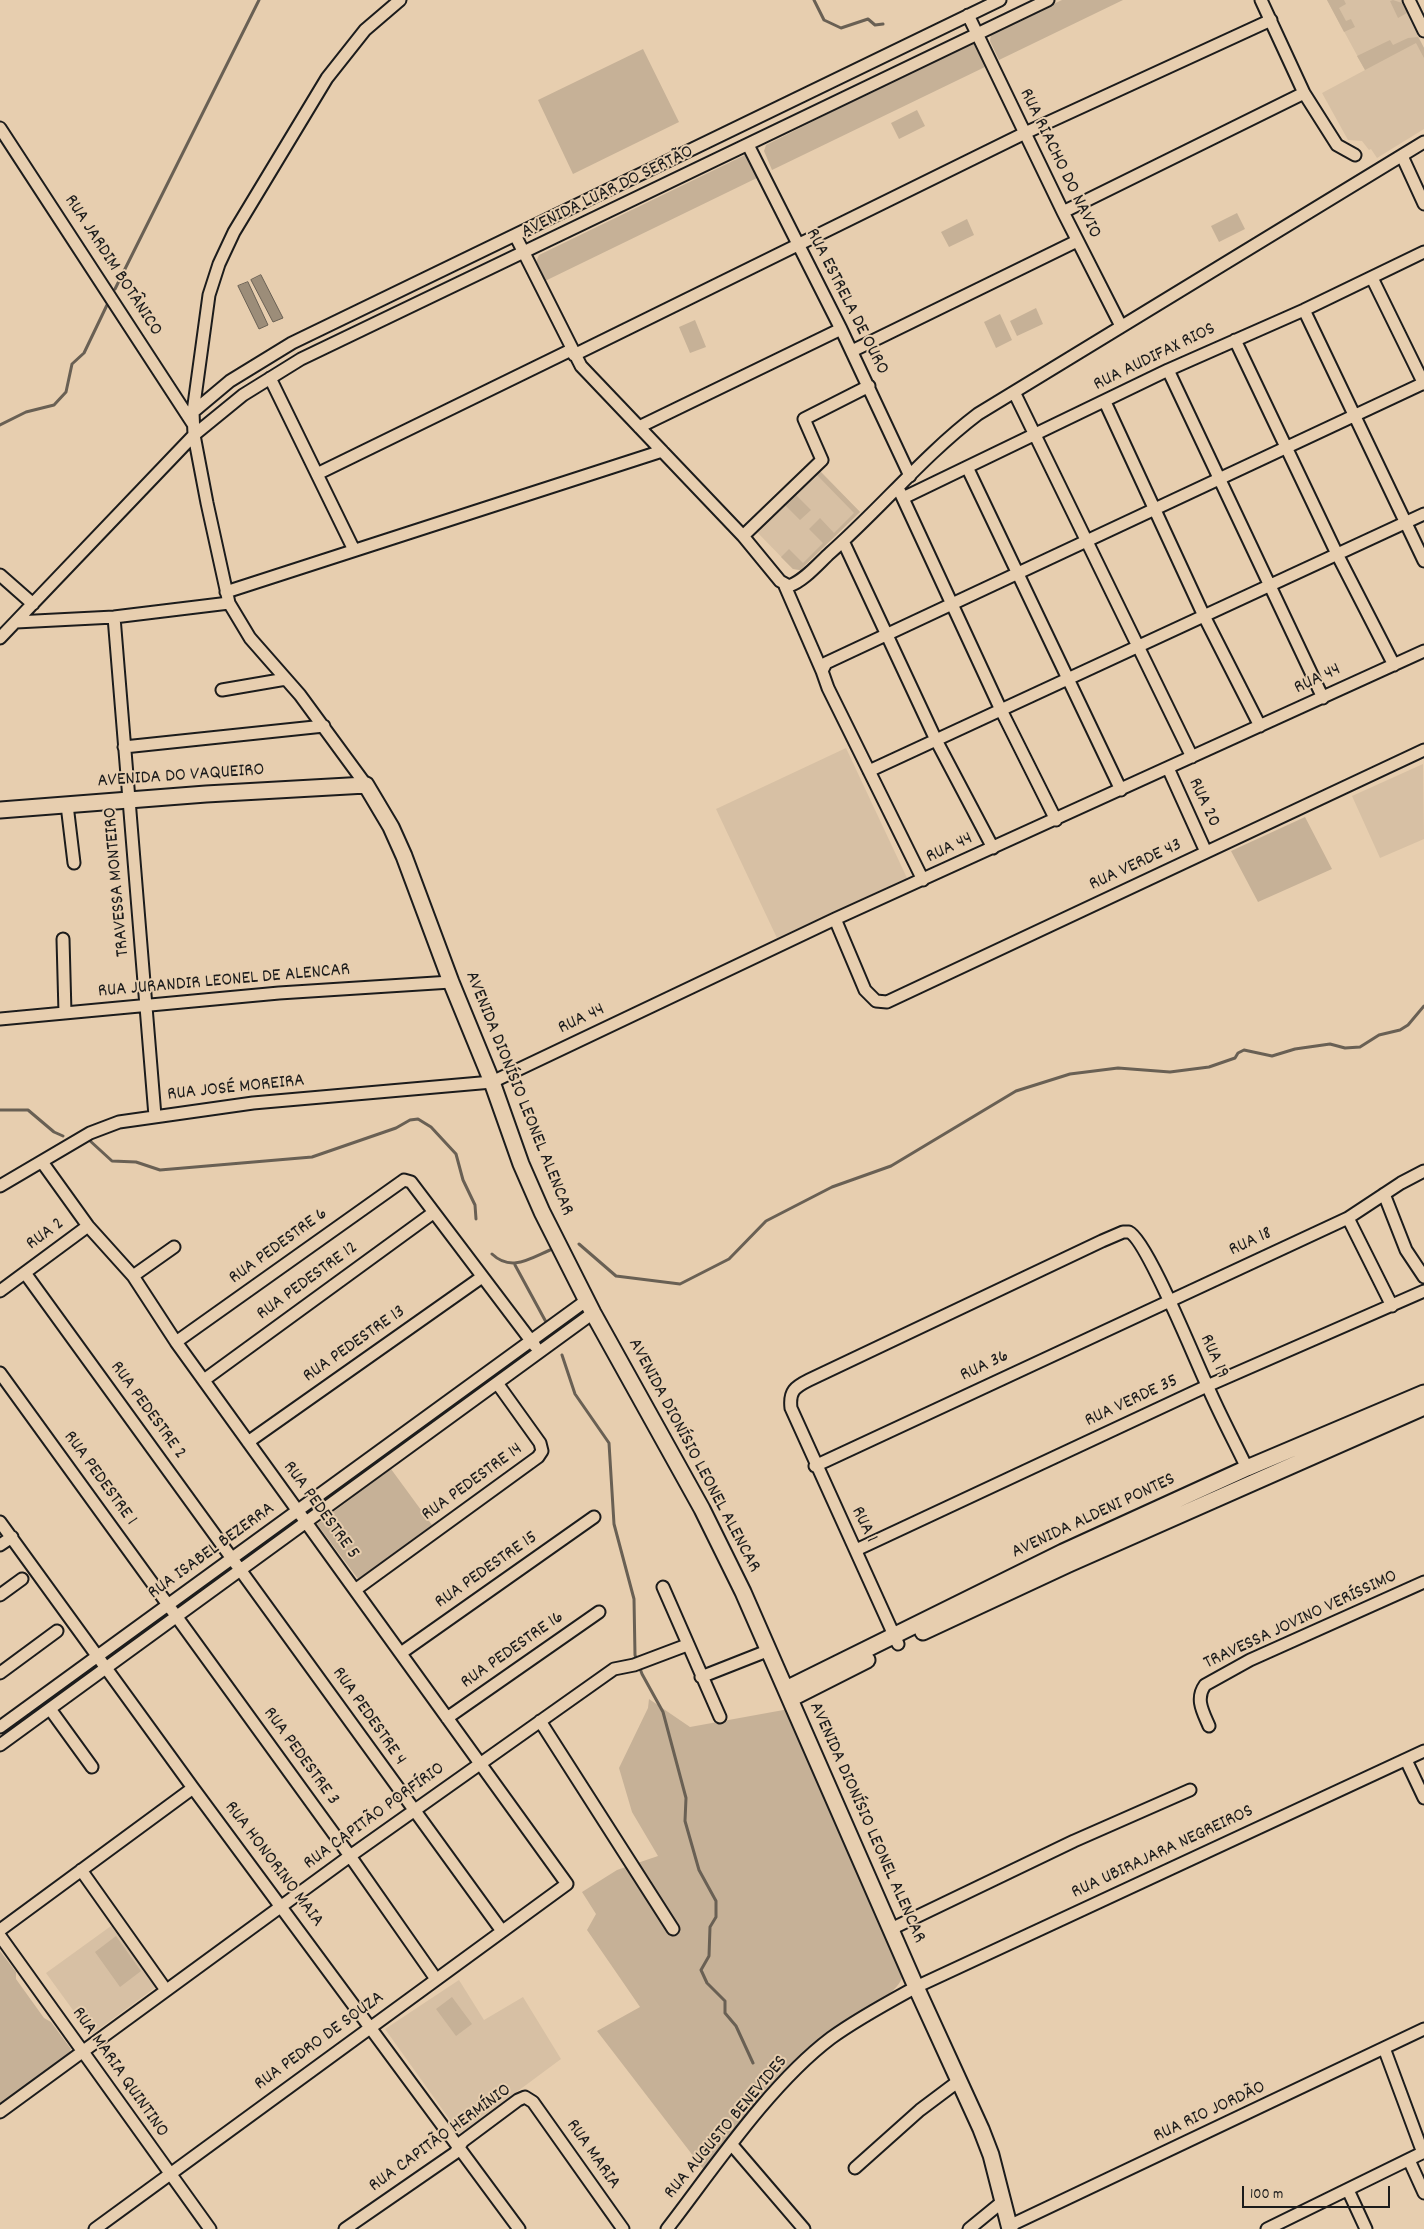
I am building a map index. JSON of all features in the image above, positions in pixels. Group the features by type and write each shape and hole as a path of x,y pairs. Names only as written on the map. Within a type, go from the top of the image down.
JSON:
{"main road":[{"name":"AVENIDA DO VAQUEIRO","path":"0,810 129,800 366,786"},
{"name":"AVENIDA DIONÍSIO LEONEL ALENCAR","path":"366,786 396,837 451,982 492,1082 521,1164 542,1212 590,1306 702,1509 743,1592 767,1651 788,1694 916,1987 986,2140 1010,2227"},
{"name":"AVENIDA ALDENI PONTES","path":"788,1694 896,1640 1063,1552 1247,1468 1424,1392"},
{"name":"AVENIDA ALDENI PONTES","path":"896,1640 1424,1407"}],"street":[{"name":"AVENIDA DIONÍSIO LEONEL ALENCAR","path":"366,786 324,726 247,633 229,603 194,430 193,412 209,295 219,264 234,232 327,78 356,40 400,0"},
{"name":"AVENIDA LUAR DO SERTÃO","path":"193,412 230,381 292,343 1000,0"},
{"name":"AVENIDA LUAR DO SERTÃO","path":"0,638 194,430 243,395 301,359 524,254 1048,0"},
{"path":"1260,0 1304,94 1337,145 1355,155"},
{"path":"1409,0 1424,31"},
{"name":"RUA RIACHO DO NAVIO","path":"968,15 1077,241 1121,326"},
{"path":"317,474 1025,133 1271,20"},
{"path":"1063,212 1304,94"},
{"name":"RUA JARDIM BOTÂNICO","path":"0,128 194,430"},
{"path":"785,586 797,582 900,493 910,476 960,428 1014,392 1121,326 1424,142"},
{"name":"RUA ESTRELA DE OURO","path":"748,145 852,351 910,476"},
{"path":"1402,156 1424,204"},
{"path":"515,235 581,366 743,536 785,586 828,688 923,880"},
{"path":"852,351 1077,241"},
{"name":"RUA AUDIFAX RIOS","path":"900,493 967,467 1168,370 1304,310 1424,252"},
{"path":"822,671 826,663 1086,540 1424,384 1372,278"},
{"path":"1304,310 1424,562"},
{"path":"639,427 841,329"},
{"path":"1235,340 1336,554 1394,665"},
{"path":"1168,370 1323,698"},
{"path":"270,378 354,550"},
{"path":"743,536 822,460 804,419 869,386"},
{"path":"1014,392 1192,757"},
{"path":"1105,402 1204,616 1260,726"},
{"path":"226,592 662,451"},
{"path":"967,467 1121,790"},
{"path":"900,493 1001,710 1056,820"},
{"path":"870,771 1424,514"},
{"path":"843,541 936,740 993,848"},
{"path":"0,575 33,604"},
{"path":"16,622 114,616 229,603"},
{"name":"TRAVESSA MONTEIRO","path":"114,616 155,1116"},
{"name":"RUA 44","path":"492,1082 835,919 1424,651"},
{"path":"222,690 286,679"},
{"path":"124,747 324,726"},
{"name":"RUA VERDE 43","path":"835,919 865,990 876,1000 884,1002 893,1000 1424,750"},
{"name":"RUA 20","path":"1168,768 1206,852"},
{"path":"67,805 74,863"},
{"path":"63,939 65,1013"},
{"name":"RUA JURANDIR LEONEL DE ALENCAR","path":"0,1019 280,993 451,982"},
{"name":"RUA JOSÉ MOREIRA","path":"0,1186 107,1125 155,1116 252,1103 492,1082"},
{"name":"RUA PEDESTRE 5","path":"42,1162 88,1226 133,1276 176,1342 567,1884"},
{"name":"RUA 18","path":"1170,1300 1348,1218 1424,1171"},
{"name":"RUA PEDESTRE 6","path":"176,1342 402,1180 410,1182 433,1213"},
{"path":"1384,1194 1406,1250 1424,1277"},
{"path":"433,1213 539,1352"},
{"name":"RUA PEDESTRE 12","path":"204,1380 433,1213"},
{"path":"1348,1218 1392,1306"},
{"name":"RUA 2","path":"0,1291 88,1226"},
{"name":"RUA 19","path":"795,1421 790,1400 794,1388 1102,1241 1123,1232 1129,1232 1139,1239 1170,1300 1207,1386 1247,1468"},
{"path":"133,1276 174,1247"},
{"name":"RUA PEDESTRE 2","path":"25,1273 242,1570"},
{"name":"RUA PEDESTRE 13","path":"248,1442 482,1277"},
{"name":"RUA VERDE 35","path":"856,1550 1207,1386 1424,1291"},
{"name":"RUA 36","path":"816,1466 1170,1300"},
{"name":"RUA ISABEL BEZERRA","path":"10,1738 1,1727 532,1342 590,1306"},
{"name":"RUA ISABEL BEZERRA","path":"0,1745 107,1669 539,1352 590,1306"},
{"name":"RUA PEDESTRE 1","path":"0,1373 169,1605"},
{"name":"RUA PEDESTRE 14","path":"356,1590 538,1456 542,1451 540,1443 497,1383"},
{"name":"RUA 1","path":"795,1421 896,1640"},
{"name":"RUA PEDESTRE 15","path":"400,1654 594,1517"},
{"name":"RUA HONORINO MAIA","path":"0,1522 193,1788 519,2229"},
{"path":"0,1545 12,1537"},
{"name":"RUA PEDESTRE 4","path":"242,1570 413,1811 502,1931"},
{"path":"0,1595 22,1579"},
{"name":"TRAVESSA JOVINO VERÍSSIMO","path":"1209,1726 1200,1703 1201,1690 1205,1685 1250,1660 1424,1582"},
{"path":"663,1587 720,1718"},
{"name":"RUA PEDESTRE 3","path":"169,1605 436,1979"},
{"name":"RUA PEDESTRE 16","path":"447,1718 599,1612"},
{"path":"0,1672 57,1631"},
{"name":"RUA CAPITÃO PORFÍRIO","path":"0,2112 350,1856 614,1668 635,1664 687,1645"},
{"path":"701,1677 767,1651"},
{"path":"50,1709 92,1767"},
{"path":"540,1720 617,1844 673,1929"},
{"name":"RUA UBIRAJARA NEGREIROS","path":"916,1987 1424,1752"},
{"path":"1406,1760 1424,1798"},
{"path":"0,1930 193,1788"},
{"path":"891,1928 1074,1841 1190,1790"},
{"path":"81,1870 166,1990"},
{"name":"RUA PEDRO DE SOUZA","path":"95,2229 370,2026 567,1884"},
{"name":"RUA MARIA QUINTINO","path":"0,1936 210,2229"},
{"name":"RUA AUGUSTO BENEVIDES","path":"667,2229 770,2098 814,2053 858,2020 916,1987"},
{"name":"RUA RIO JORDÃO","path":"1010,2227 1424,2029"},
{"path":"1267,2229 1291,2224 1348,2190 1424,2153 1384,2048"},
{"path":"855,2168 920,2110 960,2080"},
{"name":"RUA CAPITÃO HERMÍNIO","path":"345,2229 455,2153 463,2141 518,2100 525,2098 533,2102"},
{"name":"RUA MARIA","path":"533,2102 623,2229"},
{"path":"732,2145 804,2229"},
{"path":"1409,2160 1424,2193"},
{"path":"1348,2190 1366,2229"},
{"path":"969,2229 1002,2202"}],"shaded area":[{"path":"1062,0 1123,0 999,60 990,41 991,33"},
{"path":"1327,0 1401,0 1424,48 1424,129 1377,158 1362,141 1348,140 1322,93 1365,70"},
{"path":"1327,0 1344,0 1346,4 1339,8 1346,21 1351,19 1355,27 1344,32"},
{"path":"1390,1 1402,3 1407,13 1398,18"},
{"path":"1418,37 1424,48 1424,58 1416,43 1365,70 1357,56 1390,40 1393,45 1408,38"},
{"path":"971,42 977,45 987,66 772,170 764,151 766,145"},
{"path":"643,49 679,122 573,174 538,100"},
{"path":"917,110 925,126 899,139 891,123"},
{"path":"745,155 750,157 761,176 545,281 536,262 539,255"},
{"path":"1237,213 1245,229 1219,242 1211,226"},
{"path":"967,219 974,235 949,247 941,232"},
{"path":"261,275 283,318 273,322 251,280"},
{"path":"248,282 268,325 259,329 238,286"},
{"path":"1036,308 1043,324 1017,336 1010,321"},
{"path":"1000,314 1012,340 996,348 984,322"},
{"path":"695,320 706,347 690,353 679,327"},
{"path":"819,470 860,512 800,570 793,569 756,531"},
{"path":"819,470 860,512 800,570 793,569 781,557 789,549 803,563 823,543 809,529 820,518 834,533 854,513 817,475 796,495 811,510 800,520 785,505 765,525 764,523"},
{"path":"846,748 907,878 777,938 716,809"},
{"path":"1423,764 1424,839 1380,858 1352,796"},
{"path":"1305,817 1332,869 1258,902 1231,851"},
{"path":"391,1469 432,1525 358,1579 317,1524"},
{"path":"649,1699 690,1727 789,1709 903,1973 901,1981 889,1994 853,2015 805,2053 769,2090 704,2170 597,2031 640,2007 587,1930 596,1914 582,1892 617,1870 658,1856 632,1812 619,1768 648,1708"},
{"path":"111,1926 156,1987 91,2035 46,1973"},
{"path":"116,1936 141,1971 120,1987 95,1952"},
{"path":"0,1951 16,1972 16,1979 44,2018 51,2022 71,2049 69,2054 0,2105"},
{"path":"459,1980 484,2020 523,1997 561,2059 460,2134 385,2029"},
{"path":"452,1997 472,2024 456,2036 436,2009"}],"waterway":[{"path":"115,289 259,0"},
{"path":"814,0 824,20 841,28 868,19 875,25 883,24"},
{"path":"0,425 26,412 54,405 66,392 72,364 84,353 107,305"},
{"path":"579,1244 616,1276 680,1284 729,1259 766,1221 832,1187 891,1166 1016,1091 1070,1074 1118,1068 1170,1072 1209,1067 1235,1058 1238,1053 1244,1050 1272,1056 1295,1049 1330,1044 1345,1048 1360,1047 1379,1035 1400,1030 1408,1025 1424,1006"},
{"path":"0,1110 28,1110 54,1132 63,1136"},
{"path":"88,1139 112,1161 136,1162 160,1170 312,1157 396,1128 410,1120 418,1119 431,1127 456,1154 463,1180 475,1205 476,1219"},
{"path":"492,1254 499,1259 513,1263 527,1260 550,1250"},
{"path":"515,1265 546,1322"},
{"path":"562,1355 575,1394 609,1443 614,1524 634,1599 635,1655 642,1674 663,1712 686,1798 685,1821 699,1870 716,1901 716,1917 710,1927 709,1956 701,1970 707,1983 725,2001 725,2013 736,2026 753,2063"}]}
